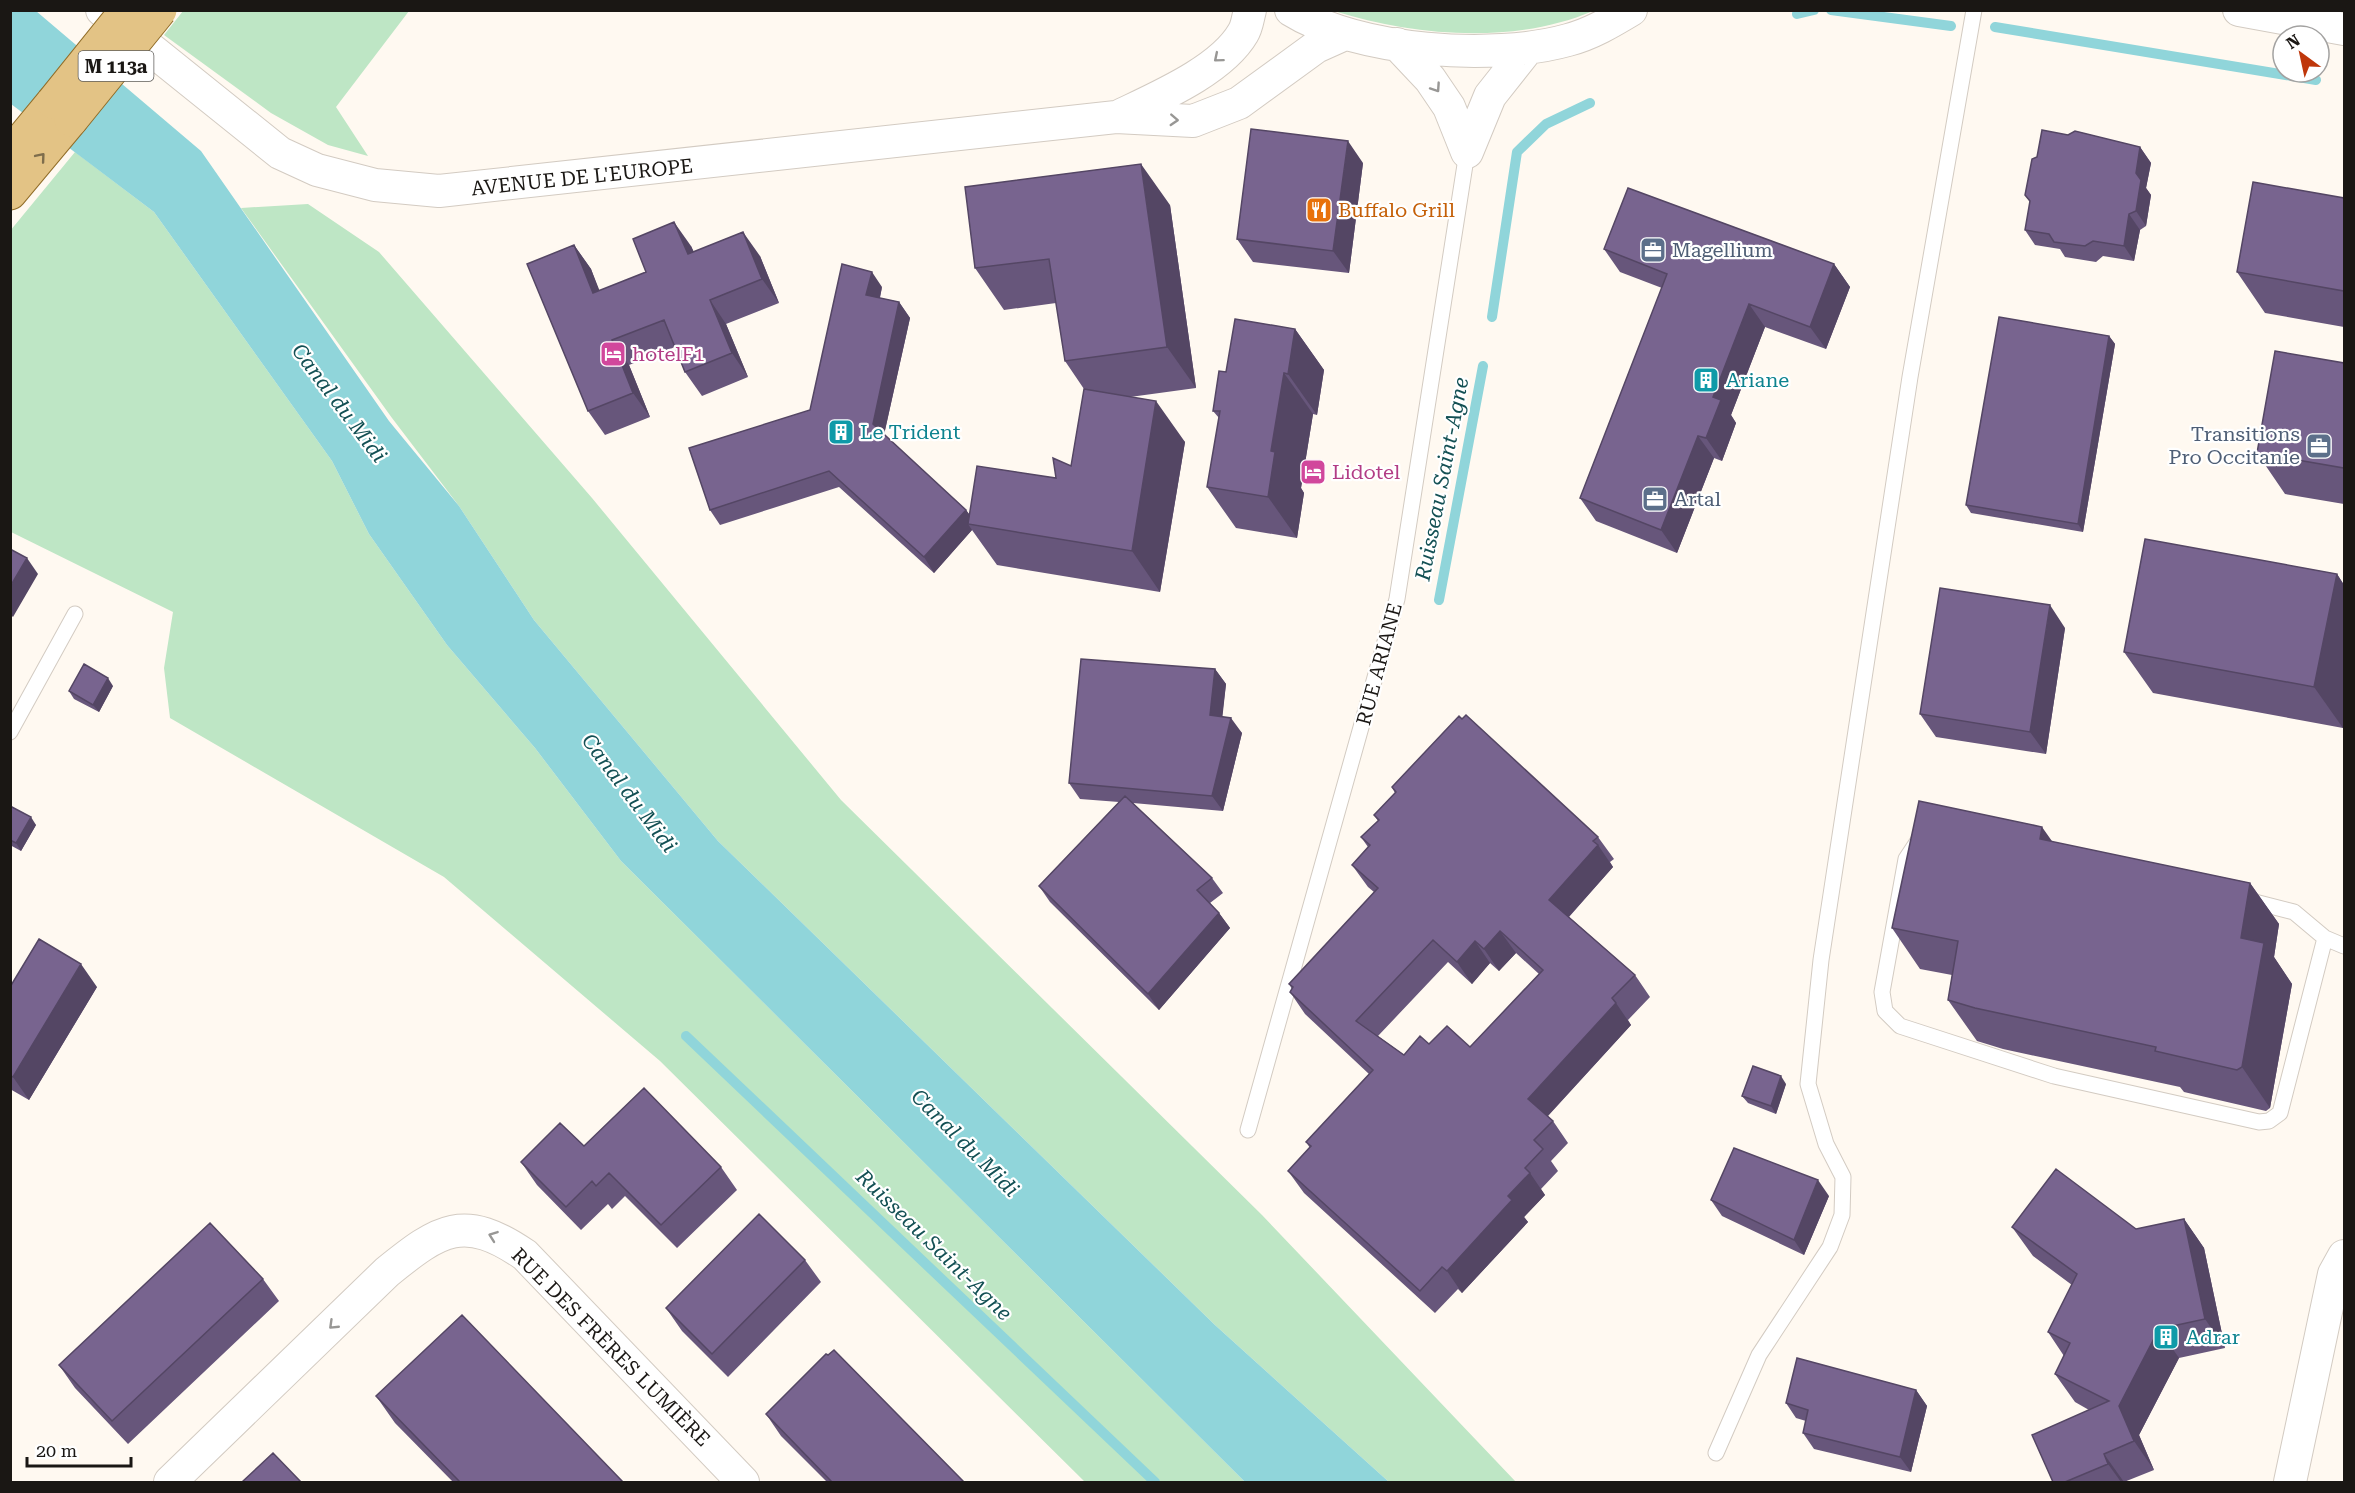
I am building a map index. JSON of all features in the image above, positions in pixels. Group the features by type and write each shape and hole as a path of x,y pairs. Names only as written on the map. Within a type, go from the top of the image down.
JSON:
{"main road":[{"name":"M 113a","path":"62,111 127,10"},
{"name":"M 113a","path":"62,111 160,10"},
{"path":"10,154 62,111"},
{"path":"10,194 62,111"}],"street":[{"name":"AVENUE DE L'EUROPE","path":"102,10 280,153 317,170 403,190 439,191 1116,117 1193,121 1239,103 1316,47 1345,34"},
{"name":"AVENUE DE L'EUROPE","path":"1116,117 1188,82 1223,54 1243,32 1250,10"},
{"path":"1291,10 1345,34 1396,44 1463,52 1528,48 1571,40 1603,27 1630,10"},
{"path":"2239,10 2344,29"},
{"path":"1396,44 1430,79 1449,107 1467,152"},
{"name":"RUE ARIANE","path":"1467,152 1490,96 1528,48"},
{"name":"RUE DES FRÈRES LUMIÈRE","path":"170,1482 387,1272 423,1243 450,1232 477,1231 499,1237 525,1255 743,1482"},
{"path":"2290,1482 2334,1274 2344,1256"}],"lane":[{"path":"1716,1453 1759,1355 1830,1247 1842,1215 1843,1177 1826,1144 1808,1084 1816,1005 1833,873 1910,377 1974,10"},
{"name":"RUE ARIANE","path":"1248,1130 1397,599 1467,152"},
{"path":"10,732 75,614"},
{"path":"1928,833 1920,837 1906,859 1882,992 1885,1011 1900,1026 2054,1076 2259,1122 2269,1121 2280,1113 2325,938"},
{"path":"2236,897 2294,912 2325,938 2344,946"}],"green space":[{"path":"183,11 409,11 336,107 368,156 328,145 271,113 164,35"},
{"path":"1334,11 1593,11 1562,22 1530,29 1497,33 1464,33 1397,26"},
{"path":"75,152 154,212 332,461 369,534 447,645 535,748 621,861 1245,1482 1085,1482 660,1061 444,877 170,718 164,668 173,612 11,532 10,231"},
{"path":"308,204 379,252 592,498 841,800 1262,1215 1516,1482 1389,1482 1215,1325 718,841 534,620 459,506 392,418 241,208"}],"water":[{"name":"Canal du Midi","path":"11,11 36,11 201,151 389,421 459,506 534,620 718,841 1215,1325 1389,1482 1245,1482 621,861 535,748 447,645 369,534 332,461 154,212 11,104"}],"building":[{"path":"1251,129 1348,141 1333,251 1237,239"},
{"path":"2042,130 2068,135 2075,131 2140,147 2136,173 2141,180 2136,211 2129,214 2124,246 2093,241 2085,246 2054,242 2049,234 2025,230 2030,201 2025,195 2032,159 2037,157"},
{"path":"1141,164 1167,347 1065,361 1049,259 975,268 965,187"},
{"path":"2253,182 2344,198 2344,291 2237,272"},
{"name":"Ariane","path":"1628,188 1834,264 1810,327 1749,304 1713,397 1721,400 1706,438 1698,436 1661,530 1580,498 1667,274 1604,249"},
{"path":"674,222 688,254 743,232 762,279 710,300 732,353 685,372 664,320 612,340 633,393 588,411 527,264 574,245 593,293 646,272 633,239"},
{"name":"Le Trident","path":"842,264 872,272 866,295 899,302 873,424 966,510 924,557 829,471 710,510 689,448 810,410"},
{"path":"1999,317 2109,336 2078,524 1966,505"},
{"path":"1235,319 1295,329 1288,374 1284,373 1271,451 1275,452 1268,497 1207,487 1220,411 1213,411 1219,371 1226,372"},
{"path":"2275,351 2344,363 2344,468 2257,453"},
{"path":"1084,389 1156,401 1132,551 968,524 977,466 1056,478 1053,458 1071,466"},
{"path":"2145,539 2337,574 2314,687 2124,652"},
{"path":"10,549 27,558 10,587"},
{"path":"1940,588 2050,605 2030,732 1920,714"},
{"path":"1081,659 1215,669 1210,715 1231,718 1212,796 1069,783"},
{"path":"84,664 108,678 93,705 69,691"},
{"path":"1466,715 1598,837 1593,841 1598,845 1549,900 1635,975 1612,998 1616,1003 1528,1099 1553,1121 1534,1140 1543,1149 1525,1168 1530,1173 1508,1196 1512,1200 1447,1271 1442,1267 1420,1291 1288,1171 1311,1146 1306,1142 1373,1070 1290,992 1293,987 1289,984 1378,888 1352,865 1370,845 1361,837 1379,820 1374,815 1396,792 1392,787 1459,716 1462,719","holes":["1500,931 1543,970 1470,1047 1447,1026 1429,1044 1420,1036 1404,1055 1356,1021 1433,940 1457,962 1475,941 1484,949"]},
{"path":"1125,796 1212,878 1197,890 1219,913 1148,994 1039,886"},
{"path":"1919,801 2042,827 2040,839 2250,883 2241,938 2264,943 2242,1067 2237,1070 2155,1051 2156,1047 1975,1008 1948,1000 1958,941 1892,928"},
{"path":"10,806 31,817 16,843 10,840"},
{"path":"39,939 81,964 13,1077 10,1075 10,987"},
{"path":"1753,1066 1781,1076 1771,1106 1742,1096"},
{"path":"644,1088 721,1167 661,1225 609,1173 596,1186 592,1181 566,1207 521,1162 560,1123 584,1146"},
{"path":"1734,1148 1818,1180 1794,1240 1711,1200"},
{"name":"Adrar","path":"2056,1169 2136,1229 2184,1219 2205,1319 2159,1329 2119,1406 2134,1441 2104,1454 2108,1464 2065,1482 2053,1482 2032,1435 2109,1401 2055,1374 2070,1343 2048,1332 2077,1274 2012,1227"},
{"path":"759,1214 805,1260 712,1354 666,1308"},
{"path":"210,1223 263,1279 112,1421 59,1365"},
{"path":"462,1315 623,1482 460,1482 376,1396"},
{"path":"834,1350 962,1482 832,1482 766,1414 826,1354"},
{"path":"1797,1358 1916,1390 1900,1457 1803,1433 1808,1410 1786,1403"},
{"path":"273,1453 301,1482 242,1482"}],"waterway":[{"name":"Ruisseau Saint-Agne","path":"1797,14 1814,10"},
{"name":"Ruisseau Saint-Agne","path":"1831,10 1951,26"},
{"name":"Ruisseau Saint-Agne","path":"1995,27 2271,73"},
{"name":"Ruisseau Saint-Agne","path":"1492,317 1517,152 1546,124 1590,103"},
{"name":"Ruisseau Saint-Agne","path":"1439,600 1483,366"},
{"name":"Ruisseau Saint-Agne","path":"686,1036 1155,1482"}],"place":[{"name":"Buffalo Grill","path":"1319,210"},
{"name":"Magellium","path":"1653,250"},
{"name":"hotelF1","path":"613,354"},
{"name":"Ariane","path":"1706,380"},
{"name":"Le Trident","path":"841,432"},
{"name":"Transitions Pro Occitanie","path":"2319,446"},
{"name":"Lidotel","path":"1313,472"},
{"name":"Artal","path":"1655,499"},
{"name":"Adrar","path":"2166,1337"}]}
